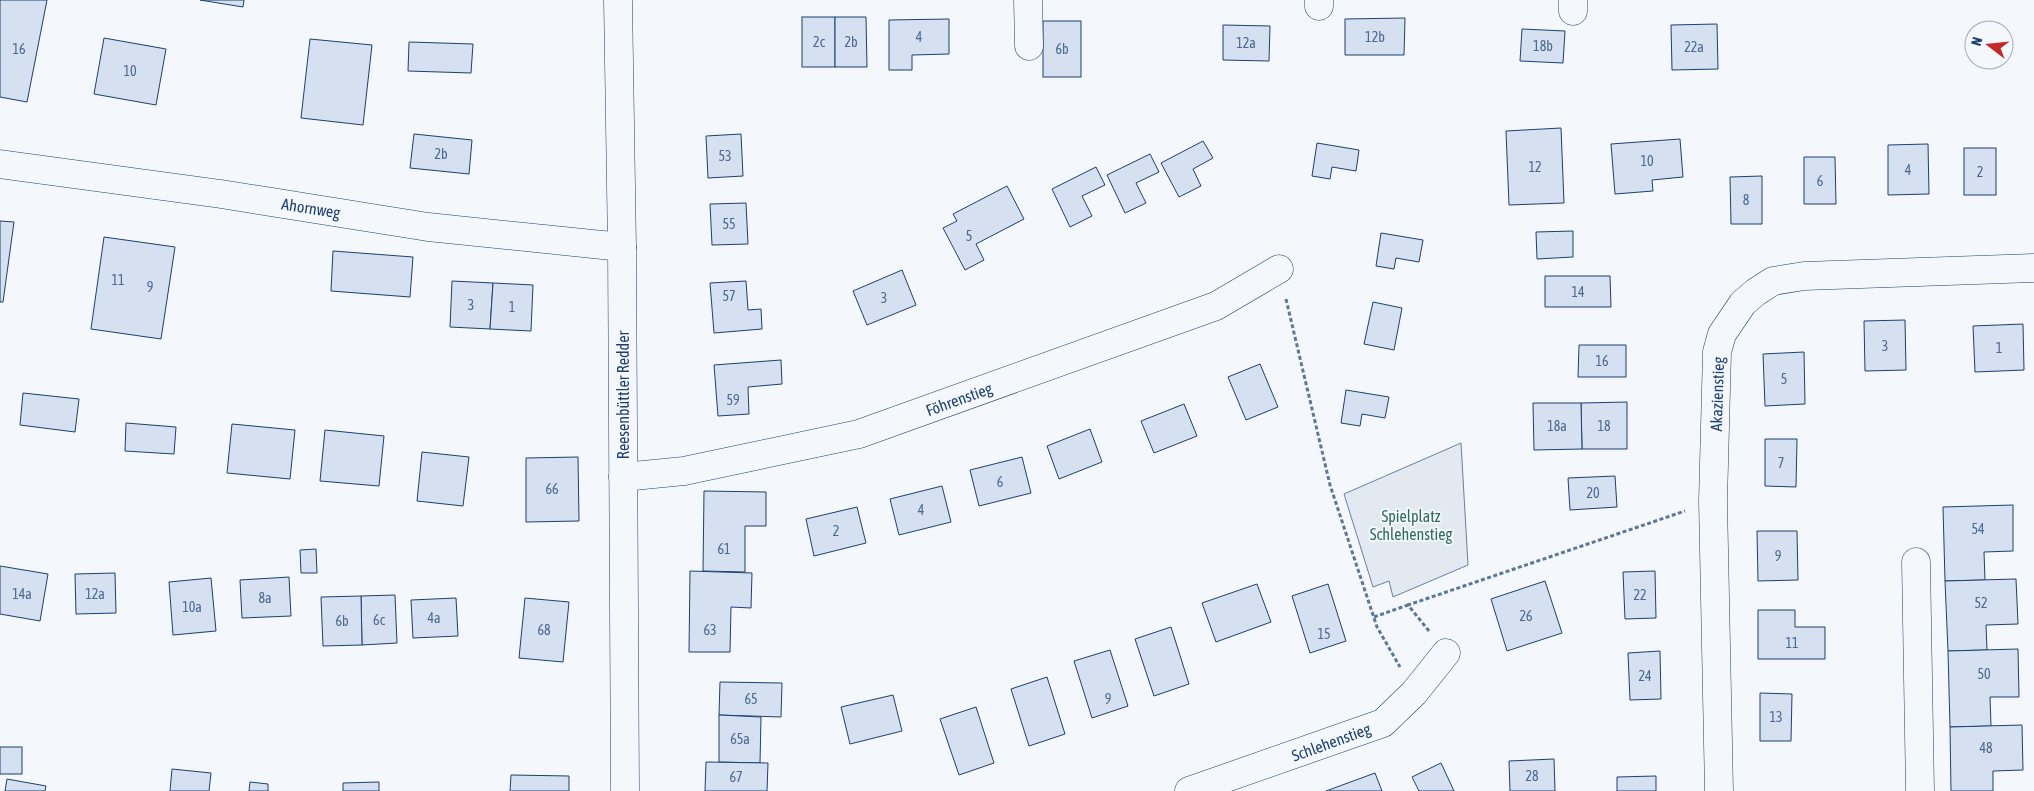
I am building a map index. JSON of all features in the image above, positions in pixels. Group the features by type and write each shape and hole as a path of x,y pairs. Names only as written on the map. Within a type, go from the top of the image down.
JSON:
{"street":[{"name":"Reesenbüttler Redder","path":"618,0 622,247 625,791"},
{"path":"1028,0 1029,46"},
{"name":"Ahornweg","path":"0,164 221,194 428,226 622,247"},
{"name":"Akazienstieg","path":"1719,791 1713,501 1717,352 1722,334 1744,303 1756,292 1773,281 1804,276 2034,268"},
{"name":"Föhrenstieg","path":"624,477 684,471 859,434 1216,306 1278,269"},
{"path":"1916,562 1920,791"},
{"name":"Schlehenstieg","path":"1189,791 1383,723 1414,693 1446,654"}],"path":[{"path":"1278,269 1330,485 1377,627 1414,693"},
{"path":"1374,617 1713,501"},
{"path":"1408,605 1446,654"}],"green space":[{"name":"Spielplatz Schlehenstieg","path":"1461,443 1468,565 1393,597 1389,581 1373,587 1344,494"}],"building":[{"path":"0,0 47,0 27,102 0,97"},
{"path":"200,0 244,0 243,7"},
{"path":"802,17 835,17 835,67 802,67"},
{"path":"835,17 866,17 867,67 835,67"},
{"path":"1405,18 1404,55 1345,55 1345,19"},
{"path":"949,19 949,54 912,55 912,70 889,70 889,20"},
{"path":"1043,21 1081,21 1081,77 1043,77"},
{"path":"1717,24 1718,69 1672,70 1671,25"},
{"path":"1223,25 1270,26 1269,61 1223,60"},
{"path":"1522,29 1565,31 1563,63 1520,61"},
{"path":"104,38 166,49 156,105 94,94"},
{"path":"310,39 372,45 363,125 301,118"},
{"path":"409,42 473,44 471,73 408,71"},
{"path":"1561,128 1564,203 1509,205 1506,131"},
{"path":"414,134 472,140 469,174 410,168"},
{"path":"741,134 743,176 708,178 706,136"},
{"path":"1680,139 1683,177 1652,180 1653,191 1615,194 1611,144"},
{"path":"1203,141 1213,158 1193,169 1201,186 1179,197 1161,163"},
{"path":"1317,143 1359,150 1356,171 1332,167 1330,179 1312,176"},
{"path":"1928,144 1929,194 1888,195 1888,145"},
{"path":"1964,148 1996,148 1996,195 1964,195"},
{"path":"1150,154 1159,172 1136,183 1146,203 1125,213 1107,175"},
{"path":"1804,157 1835,157 1836,204 1804,204"},
{"path":"1096,167 1105,185 1082,196 1092,216 1070,227 1052,189"},
{"path":"1762,176 1762,224 1731,224 1730,177"},
{"path":"1007,186 1024,219 976,244 984,260 965,270 943,228 957,221 953,214"},
{"path":"746,203 748,244 712,245 710,204"},
{"path":"0,221 14,222 3,302 0,302"},
{"path":"1573,231 1573,257 1537,259 1536,232"},
{"path":"1381,233 1423,240 1419,262 1396,258 1394,269 1376,266"},
{"path":"104,237 175,247 161,339 91,329"},
{"path":"333,251 413,257 410,297 331,291"},
{"path":"902,270 916,305 867,325 853,291"},
{"path":"1545,276 1610,276 1611,307 1545,307"},
{"path":"452,281 493,283 490,329 450,327"},
{"path":"746,281 748,310 761,309 762,329 714,333 710,283"},
{"path":"493,283 533,285 531,331 490,329"},
{"path":"1373,302 1402,308 1394,350 1364,344"},
{"path":"1905,320 1906,370 1865,371 1864,321"},
{"path":"2023,324 2024,370 1975,372 1973,326"},
{"path":"1579,345 1626,345 1626,377 1578,377"},
{"path":"1804,352 1805,404 1765,406 1763,354"},
{"path":"781,360 782,384 748,387 749,414 718,416 714,365"},
{"path":"1260,364 1278,407 1246,420 1228,377"},
{"path":"1346,390 1389,397 1385,418 1362,414 1360,426 1341,423"},
{"path":"23,393 79,399 75,432 20,425"},
{"path":"1627,402 1627,449 1582,449 1581,403"},
{"path":"1533,403 1581,403 1582,449 1534,450"},
{"path":"1184,404 1197,436 1154,453 1141,421"},
{"path":"126,423 176,427 174,454 125,451"},
{"path":"232,424 295,430 290,479 227,473"},
{"path":"1090,429 1102,462 1059,479 1047,446"},
{"path":"325,430 384,436 379,486 320,481"},
{"path":"1765,439 1797,439 1796,487 1765,486"},
{"path":"422,452 469,457 463,506 417,501"},
{"path":"578,457 579,521 526,522 526,458"},
{"path":"1022,457 1031,493 979,506 970,470"},
{"path":"1615,476 1617,507 1570,510 1568,478"},
{"path":"942,486 951,522 899,535 890,499"},
{"path":"704,491 766,492 766,526 745,526 745,572 703,571"},
{"path":"2013,505 2013,551 1984,552 1985,580 1945,581 1943,507"},
{"path":"857,507 866,543 814,556 806,519"},
{"path":"1757,531 1797,531 1798,580 1758,581"},
{"path":"316,549 317,573 301,573 300,550"},
{"path":"0,566 48,574 40,621 0,614"},
{"path":"690,571 752,573 751,608 731,607 730,652 689,652"},
{"path":"1655,571 1656,618 1625,619 1623,572"},
{"path":"115,573 116,613 76,614 75,574"},
{"path":"289,577 291,616 242,618 240,580"},
{"path":"211,578 216,631 173,635 169,582"},
{"path":"2016,579 2018,624 1986,625 1987,650 1948,651 1945,581"},
{"path":"1545,581 1562,633 1507,651 1491,599"},
{"path":"1257,584 1271,622 1216,642 1202,603"},
{"path":"1328,584 1346,641 1310,653 1292,596"},
{"path":"395,595 397,643 362,645 361,596"},
{"path":"361,596 362,645 323,646 321,597"},
{"path":"456,598 458,636 413,638 411,600"},
{"path":"525,598 569,602 563,662 519,658"},
{"path":"1758,610 1795,610 1795,627 1825,627 1825,659 1758,659"},
{"path":"1171,627 1189,684 1154,696 1135,639"},
{"path":"2018,649 2019,697 1990,697 1991,726 1950,727 1948,651"},
{"path":"1110,650 1128,706 1092,718 1074,661"},
{"path":"1660,651 1661,699 1630,700 1628,653"},
{"path":"1047,677 1065,734 1029,746 1011,689"},
{"path":"720,682 782,683 781,717 719,715"},
{"path":"1760,693 1792,694 1791,741 1760,741"},
{"path":"893,695 902,731 850,744 841,707"},
{"path":"976,707 994,763 959,775 940,719"},
{"path":"719,715 761,717 760,763 719,762"},
{"path":"2022,725 2023,770 1993,771 1993,791 1951,791 1950,727"},
{"path":"0,747 22,747 22,774 0,774"},
{"path":"1554,759 1555,791 1510,791 1509,761"},
{"path":"706,762 768,763 767,791 705,791"},
{"path":"1441,763 1454,791 1419,791 1412,777"},
{"path":"172,769 211,773 209,791 170,791"},
{"path":"1375,773 1382,791 1326,791"},
{"path":"511,775 569,776 569,791 510,791"},
{"path":"1656,776 1656,791 1617,791 1617,777"},
{"path":"7,779 46,786 45,791 5,791"},
{"path":"250,782 268,784 268,791 249,791"},
{"path":"379,782 379,791 343,791 343,783"}]}
